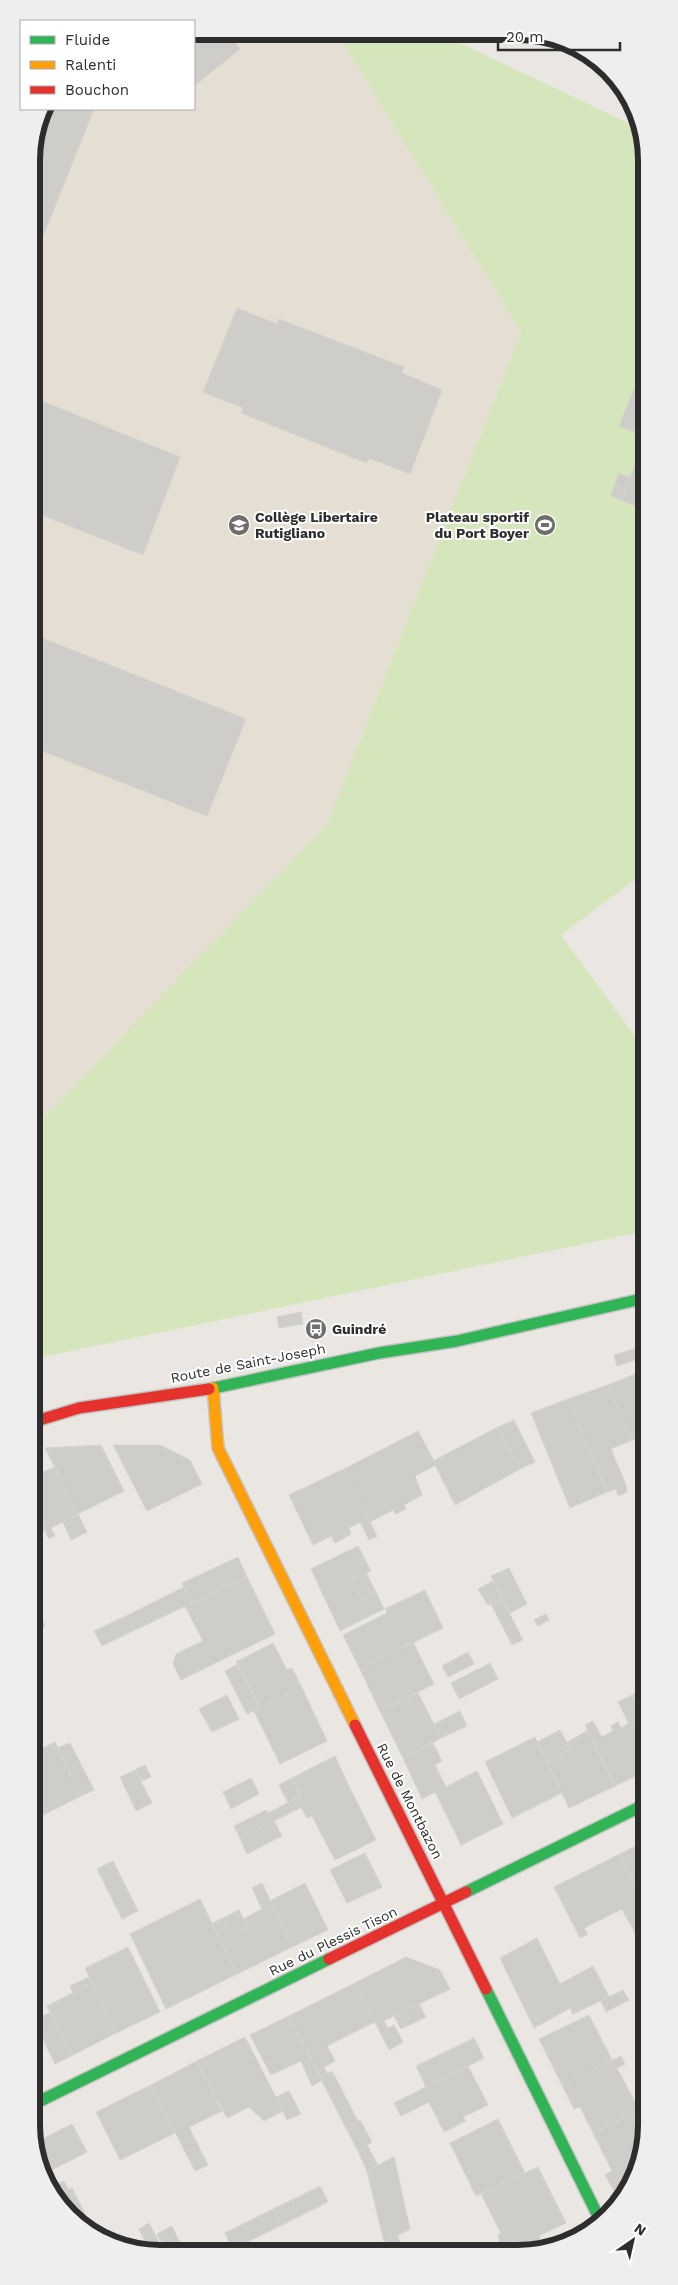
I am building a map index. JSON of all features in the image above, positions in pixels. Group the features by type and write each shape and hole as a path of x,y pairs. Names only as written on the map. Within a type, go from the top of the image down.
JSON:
{"street":[{"name":"Route de Saint-Joseph","path":"40,1420 79,1408 213,1388 379,1353 457,1341 638,1300"},
{"name":"Rue de Montbazon","path":"213,1388 218,1448 445,1903 597,2215"},
{"name":"Rue du Plessis Tison","path":"40,2101 638,1808"}],"shaded area":[{"name":"Collège Libertaire Rutigliano","path":"195,40 341,40 521,332 327,824 40,1122 41,144 51,110 195,110"}],"green space":[{"name":"Plateau sportif du Port Boyer","path":"341,40 454,40 633,125 636,136 638,152 638,877 561,935 638,1040 638,1233 40,1358 40,1122 327,824 521,332"}],"building":[{"path":"195,40 233,40 240,49 195,85"},
{"path":"51,110 94,110 40,244 40,152 49,114"},
{"path":"237,308 277,324 279,319 404,367 402,373 442,390 410,474 369,458 366,463 241,413 243,408 203,392"},
{"path":"638,380 638,433 619,426"},
{"path":"40,400 180,457 143,555 40,514"},
{"path":"638,457 638,507 621,500 625,490 614,486 619,473 630,477"},
{"path":"614,486 625,490 621,500 611,496"},
{"path":"40,637 246,719 207,816 40,750"},
{"path":"301,1312 303,1324 279,1328 277,1317"},
{"path":"637,1348 638,1350 638,1359 617,1366 614,1355"},
{"path":"638,1373 638,1438 632,1440 608,1385"},
{"path":"608,1385 632,1440 611,1449 626,1485 627,1492 618,1496 616,1489 607,1492 568,1399"},
{"path":"568,1399 607,1492 570,1508 531,1413"},
{"path":"514,1420 535,1462 520,1469 498,1427"},
{"path":"498,1427 520,1469 455,1505 433,1461"},
{"path":"418,1431 436,1465 415,1476 422,1495 404,1505 406,1509 395,1514 393,1510 370,1522 344,1469"},
{"path":"101,1445 124,1491 78,1514 45,1448"},
{"path":"113,1445 160,1445 190,1460 202,1484 147,1511"},
{"path":"55,1467 78,1514 51,1528 55,1536 49,1539 40,1519 40,1473"},
{"path":"344,1469 368,1518 349,1528 351,1534 335,1543 331,1536 313,1545 289,1495"},
{"path":"78,1514 87,1532 71,1540 63,1522"},
{"path":"40,1518 46,1530 40,1533"},
{"path":"368,1518 377,1536 369,1540 360,1522"},
{"path":"358,1546 371,1571 352,1580 362,1599 376,1592 384,1609 340,1631 311,1569"},
{"path":"238,1557 247,1577 192,1603 182,1583"},
{"path":"509,1568 527,1604 510,1613 491,1576"},
{"path":"366,1573 376,1592 362,1599 352,1580"},
{"path":"247,1577 275,1634 181,1680 173,1664 176,1654 203,1641 185,1606"},
{"path":"493,1581 502,1598 488,1605 478,1589"},
{"path":"184,1587 192,1603 135,1630 128,1615"},
{"path":"425,1590 443,1628 360,1669 343,1635 387,1613 385,1609"},
{"path":"502,1598 523,1640 512,1645 491,1604"},
{"path":"546,1614 549,1620 538,1626 534,1620"},
{"path":"40,1615 45,1626 40,1628"},
{"path":"128,1615 135,1630 102,1646 94,1631"},
{"path":"413,1642 434,1684 380,1711 360,1669"},
{"path":"273,1643 287,1670 292,1668 302,1688 260,1708 236,1662"},
{"path":"468,1652 474,1664 448,1677 442,1666"},
{"path":"490,1663 498,1679 459,1699 451,1683"},
{"path":"238,1664 260,1708 247,1714 225,1671"},
{"path":"302,1688 327,1741 280,1764 254,1711"},
{"path":"638,1691 638,1707 632,1695"},
{"path":"418,1693 441,1738 403,1758 380,1711"},
{"path":"227,1695 239,1719 212,1732 199,1709"},
{"path":"632,1695 638,1706 638,1719 629,1724 618,1702"},
{"path":"460,1711 467,1726 441,1738 434,1724"},
{"path":"638,1718 638,1736 631,1722"},
{"path":"593,1721 602,1737 613,1731 611,1726 618,1722 621,1728 631,1722 638,1736 638,1775 615,1786 585,1725"},
{"path":"560,1730 570,1749 547,1762 537,1742"},
{"path":"588,1730 615,1786 569,1808 547,1762 570,1749 566,1743"},
{"path":"535,1737 562,1793 512,1818 485,1762"},
{"path":"55,1742 81,1796 40,1816 40,1750"},
{"path":"70,1743 94,1790 81,1796 57,1748"},
{"path":"433,1743 442,1761 435,1765 446,1787 477,1771 503,1824 461,1845 435,1792 422,1799 403,1758"},
{"path":"335,1756 348,1784 240,1838 234,1826 266,1810 268,1813 301,1796 292,1778"},
{"path":"145,1765 151,1777 142,1781 135,1770"},
{"path":"135,1770 152,1803 136,1811 120,1777"},
{"path":"251,1778 259,1794 231,1809 223,1792"},
{"path":"292,1778 301,1796 288,1803 279,1785"},
{"path":"348,1784 376,1840 335,1860 312,1816 307,1818 301,1807"},
{"path":"274,1821 282,1836 247,1854 240,1838"},
{"path":"638,1845 638,1891 620,1854"},
{"path":"365,1853 382,1887 347,1903 330,1870"},
{"path":"620,1854 638,1891 638,1939 622,1909 584,1928 588,1934 580,1938 554,1887"},
{"path":"113,1861 138,1911 122,1919 97,1869"},
{"path":"262,1883 292,1947 237,1974 212,1923 223,1918 231,1935 248,1927 243,1919 262,1909 252,1888"},
{"path":"305,1883 328,1930 292,1947 270,1901"},
{"path":"200,1899 237,1974 166,2009 130,1934"},
{"path":"239,1910 248,1927 231,1935 223,1918"},
{"path":"537,1938 560,1984 593,1966 609,1997 573,2014 570,2008 534,2028 500,1958"},
{"path":"128,1947 160,2012 116,2033 85,1968"},
{"path":"406,1957 440,1970 450,1989 384,2021 388,2028 394,2025 403,2042 389,2050 355,1983"},
{"path":"89,1977 92,1983 73,1993 70,1986"},
{"path":"92,1983 116,2033 71,2056 47,2006"},
{"path":"355,1983 375,2022 327,2046 335,2061 324,2067 327,2073 320,2077 289,2016"},
{"path":"623,1990 629,2000 606,2012 601,2001"},
{"path":"419,2004 426,2017 401,2029 394,2016"},
{"path":"51,2012 71,2056 55,2064 40,2033 40,2017"},
{"path":"589,2015 612,2060 562,2085 539,2039"},
{"path":"289,2016 322,2080 312,2086 301,2061 271,2075 250,2035"},
{"path":"245,2037 283,2111 264,2121 249,2107 227,2118 197,2061"},
{"path":"474,2038 484,2058 426,2087 416,2066"},
{"path":"621,2056 625,2064 617,2068 638,2110 593,2133 580,2107 574,2109 562,2085"},
{"path":"197,2061 222,2111 189,2127 208,2165 195,2171 151,2085"},
{"path":"468,2066 488,2105 463,2117 466,2121 444,2132 429,2102 401,2116 394,2103"},
{"path":"332,2071 358,2121 346,2128 320,2077"},
{"path":"151,2085 175,2133 120,2160 96,2112"},
{"path":"289,2091 301,2114 287,2120 276,2097"},
{"path":"638,2110 636,2149 626,2178 616,2194 605,2175 612,2171 593,2133"},
{"path":"498,2119 525,2173 476,2196 450,2143"},
{"path":"360,2120 372,2142 358,2151 346,2128"},
{"path":"72,2124 87,2152 49,2171 41,2140"},
{"path":"367,2145 378,2165 367,2171 358,2151"},
{"path":"394,2157 410,2229 384,2242 367,2171"},
{"path":"538,2167 566,2223 520,2245 500,2245 498,2235 501,2233 481,2194"},
{"path":"64,2181 69,2190 62,2194 56,2185"},
{"path":"320,2186 328,2202 300,2216 292,2200"},
{"path":"72,2188 89,2221 75,2210 62,2194"},
{"path":"292,2200 300,2216 280,2226 273,2209"},
{"path":"273,2209 280,2226 241,2245 231,2245 225,2233"},
{"path":"149,2223 160,2245 147,2244 139,2229"},
{"path":"172,2226 179,2241 170,2245 162,2245 157,2234"},
{"path":"397,2235 401,2245 384,2245 384,2242"},
{"path":"539,2236 542,2243 521,2245"},
{"path":"179,2241 181,2245 170,2245"}],"traffic: fast":[{"path":"209,1389 379,1353 457,1341 638,1300"},
{"path":"466,1892 638,1808"},
{"path":"40,2101 329,1959"},
{"path":"486,1989 597,2215"}],"traffic: slow":[{"path":"213,1388 218,1448 355,1725"}],"traffic: jam":[{"path":"40,1420 79,1408 209,1389"},
{"path":"355,1725 486,1989"},
{"path":"329,1959 466,1892"}],"place":[{"name":"Collège Libertaire Rutigliano","path":"239,525"},
{"name":"Plateau sportif du Port Boyer","path":"545,525"},
{"name":"Guindré","path":"316,1329"}]}
